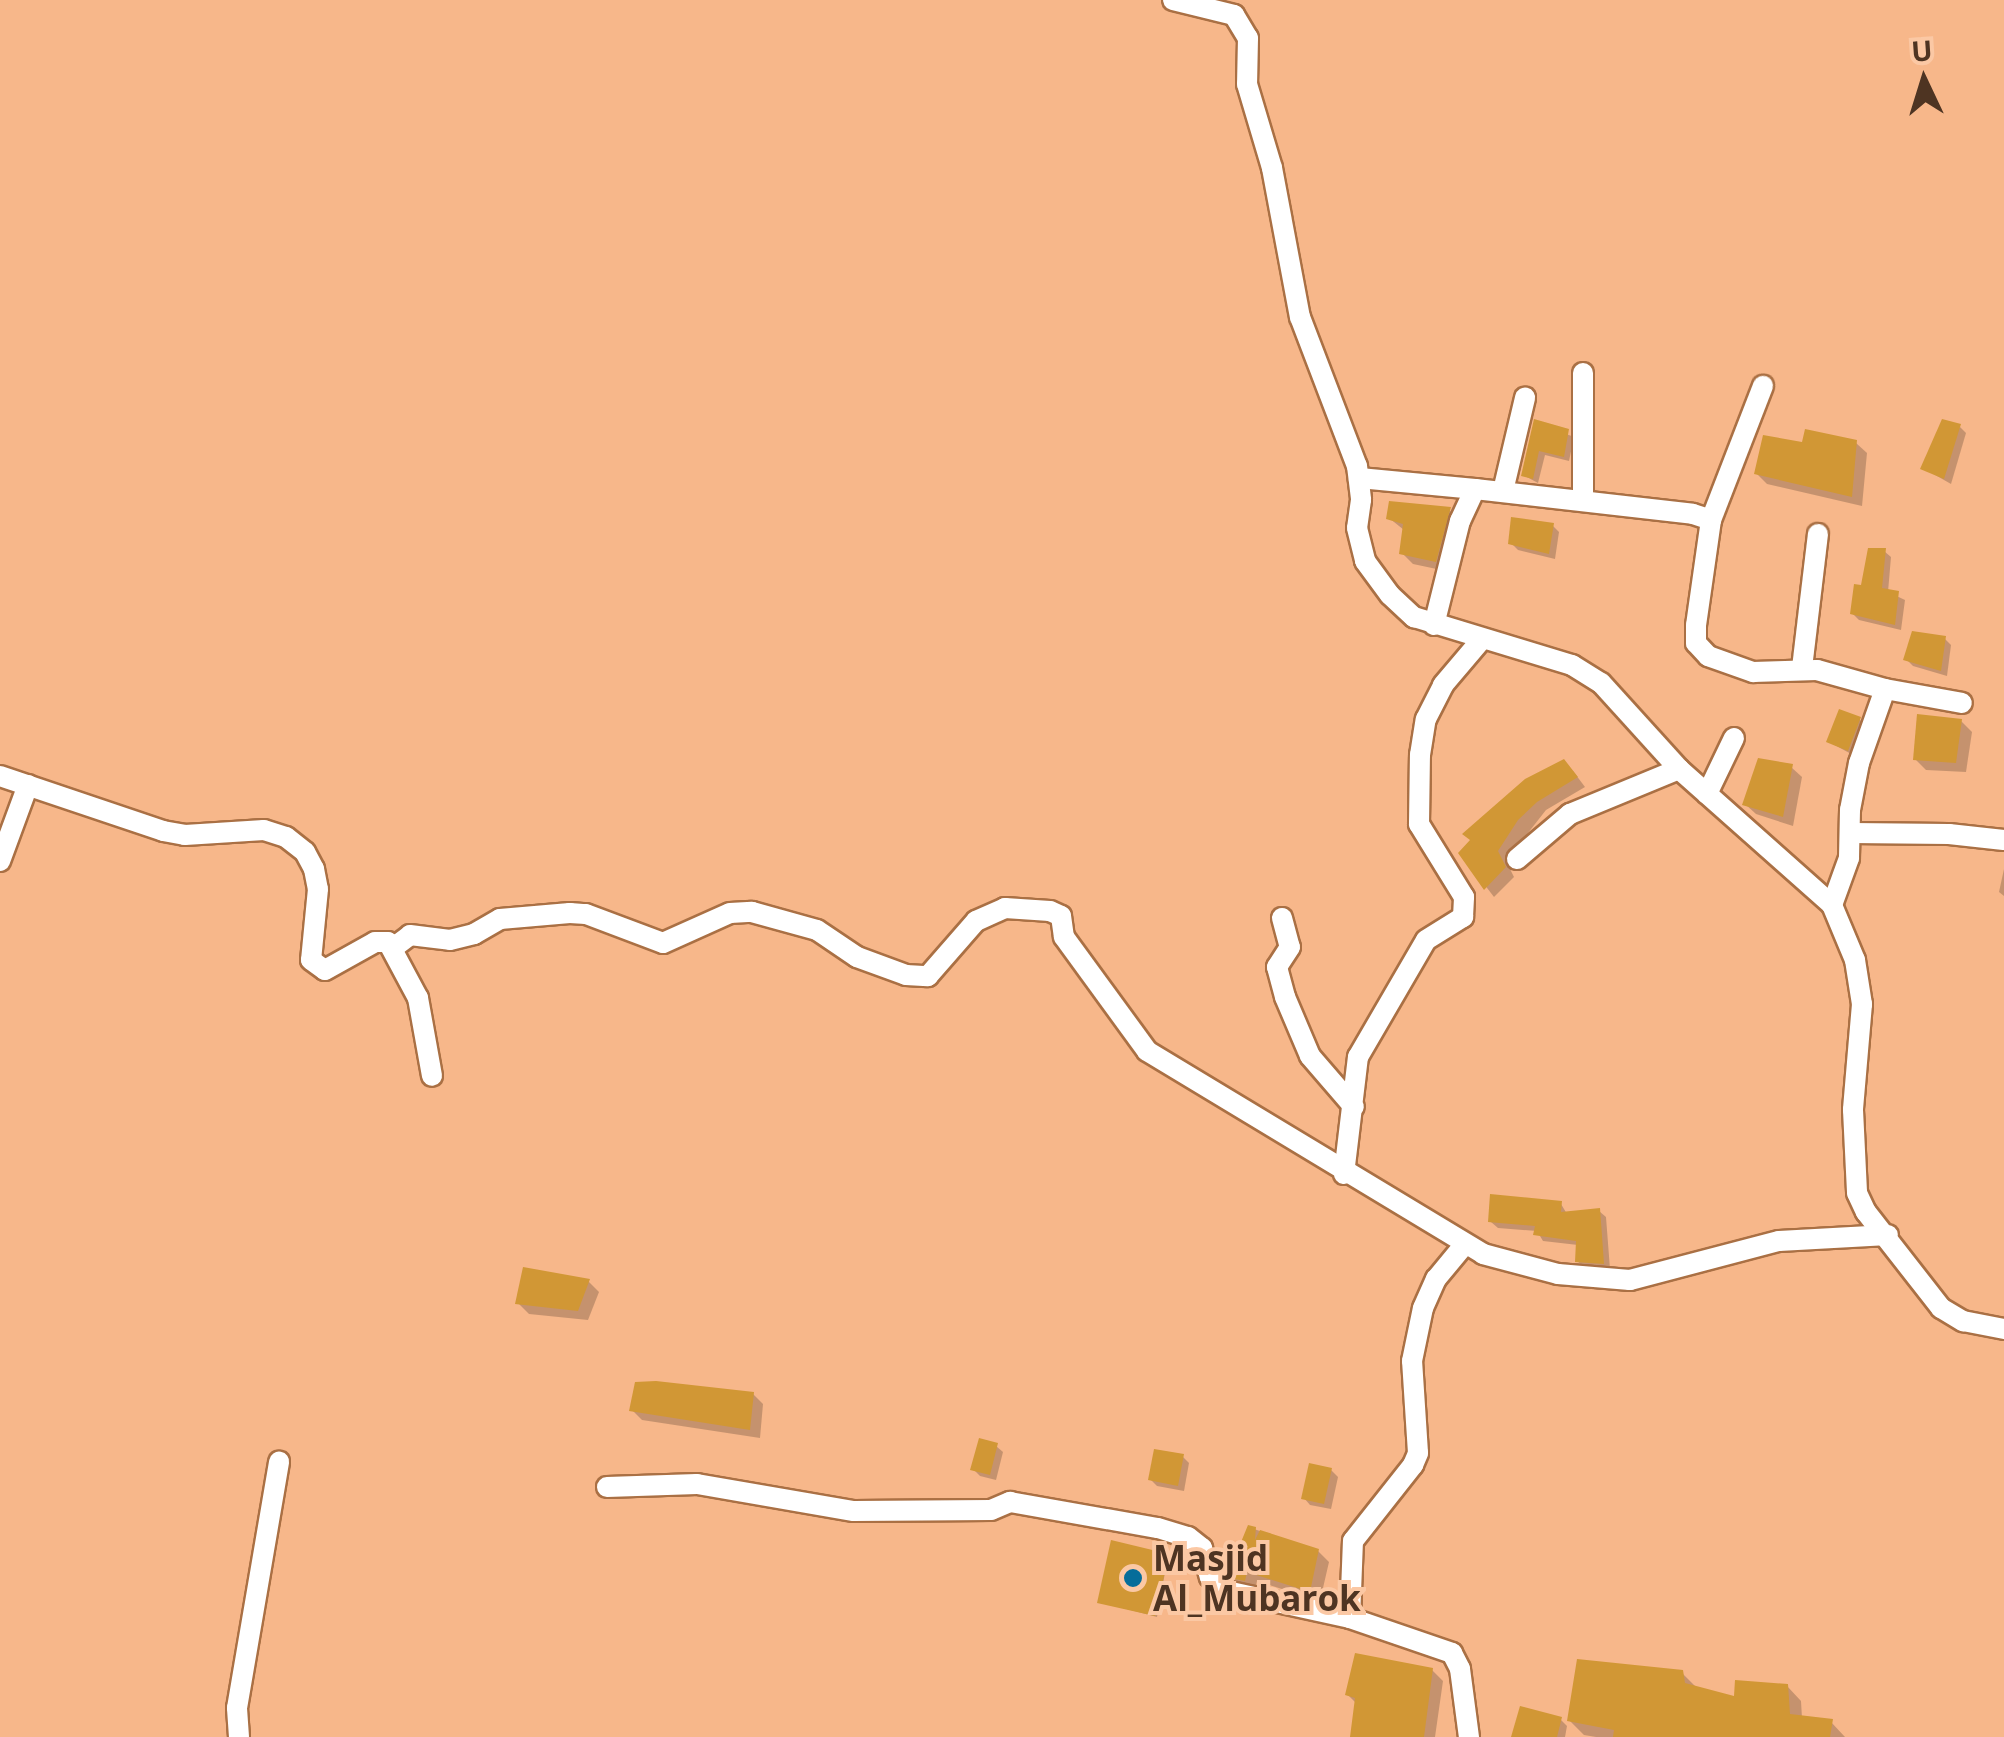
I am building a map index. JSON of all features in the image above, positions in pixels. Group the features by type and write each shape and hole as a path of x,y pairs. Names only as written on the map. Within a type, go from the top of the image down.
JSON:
{"street":[{"path":"1173,0 1223,10 1242,23 1248,38 1250,102 1272,168 1300,317 1359,478 1357,528 1365,560 1402,606 1434,626 1572,665 1601,683 1678,769 1832,905 1855,960 1862,1004 1853,1110 1858,1193 1866,1212 1948,1314 2004,1329"},
{"path":"1583,373 1583,501"},
{"path":"1764,386 1711,520 1696,643 1708,656 1753,672 1802,668 1962,703"},
{"path":"1504,491 1526,398"},
{"path":"1359,478 1504,491 1711,520"},
{"path":"1434,626 1460,522 1475,489"},
{"path":"1802,668 1818,534"},
{"path":"1344,1174 1354,1107 1353,1071 1358,1058 1426,940 1463,916 1464,897 1419,824 1420,755 1426,718 1443,685 1482,639"},
{"path":"1832,905 1849,858 1859,763 1885,689"},
{"path":"1707,794 1734,738"},
{"path":"1517,859 1570,814 1678,769"},
{"path":"0,776 163,831 186,835 264,830 286,836 306,852 318,889 310,960 325,970 375,942 388,942 418,998 432,1076"},
{"path":"0,861 28,785"},
{"path":"1851,833 1949,834 2004,840"},
{"path":"393,948 410,935 460,938 500,919 570,913 586,914 663,944 730,913 752,912 817,930 857,958 906,975 928,976 976,921 1004,908 1050,911 1061,916 1064,937 1147,1051 1344,1174 1482,1254 1558,1274 1630,1280 1779,1241 1888,1235"},
{"path":"1282,918 1290,947 1277,967 1285,997 1310,1056 1354,1107"},
{"path":"1350,1618 1354,1541 1418,1453 1412,1362 1422,1308 1436,1279 1466,1244"},
{"path":"238,1737 238,1708 280,1462"},
{"path":"607,1487 697,1484 854,1511 990,1510 1010,1502 1188,1537 1202,1548 1210,1577 1222,1590 1350,1618 1452,1653 1460,1669 1468,1737"}],"building":[{"path":"1534,419 1569,429 1564,457 1539,451 1533,479 1521,476"},
{"path":"1942,419 1961,424 1944,479 1920,469"},
{"path":"1805,429 1857,440 1852,497 1754,474 1763,435 1802,442"},
{"path":"1389,501 1451,507 1436,562 1399,554 1403,524 1386,519"},
{"path":"1511,517 1554,523 1549,554 1508,544"},
{"path":"1868,548 1886,548 1882,588 1899,591 1895,625 1850,614 1854,584 1861,585"},
{"path":"1912,631 1946,636 1941,671 1903,660"},
{"path":"1839,709 1861,717 1848,751 1826,742"},
{"path":"1917,714 1962,719 1956,763 1913,760"},
{"path":"1758,758 1793,764 1783,817 1742,805"},
{"path":"1564,759 1578,777 1537,802 1518,820 1498,851 1506,867 1484,890 1458,853 1470,840 1462,834 1525,779"},
{"path":"1490,1194 1562,1201 1561,1212 1600,1208 1604,1264 1575,1262 1576,1241 1533,1235 1535,1226 1488,1222"},
{"path":"523,1267 590,1279 578,1311 515,1304"},
{"path":"635,1382 754,1392 750,1430 629,1411"},
{"path":"979,1438 998,1443 990,1475 970,1470"},
{"path":"1154,1449 1184,1454 1178,1486 1148,1480"},
{"path":"1309,1463 1332,1468 1324,1504 1301,1499"},
{"path":"1248,1525 1256,1527 1255,1540 1260,1530 1319,1549 1310,1592 1247,1572 1245,1581 1229,1578 1223,1570 1224,1561 1232,1564"},
{"name":"Masjid Al_Mubarok","path":"1111,1540 1169,1554 1155,1616 1097,1603"},
{"path":"1355,1653 1433,1668 1424,1737 1350,1737 1355,1698 1345,1695"},
{"path":"1577,1659 1683,1670 1685,1683 1734,1696 1735,1680 1788,1684 1790,1714 1833,1719 1830,1737 1613,1737 1614,1730 1567,1721"},
{"path":"1520,1706 1562,1717 1557,1737 1511,1737"}],"place":[{"name":"Masjid Al_Mubarok","path":"1133,1578"}]}
